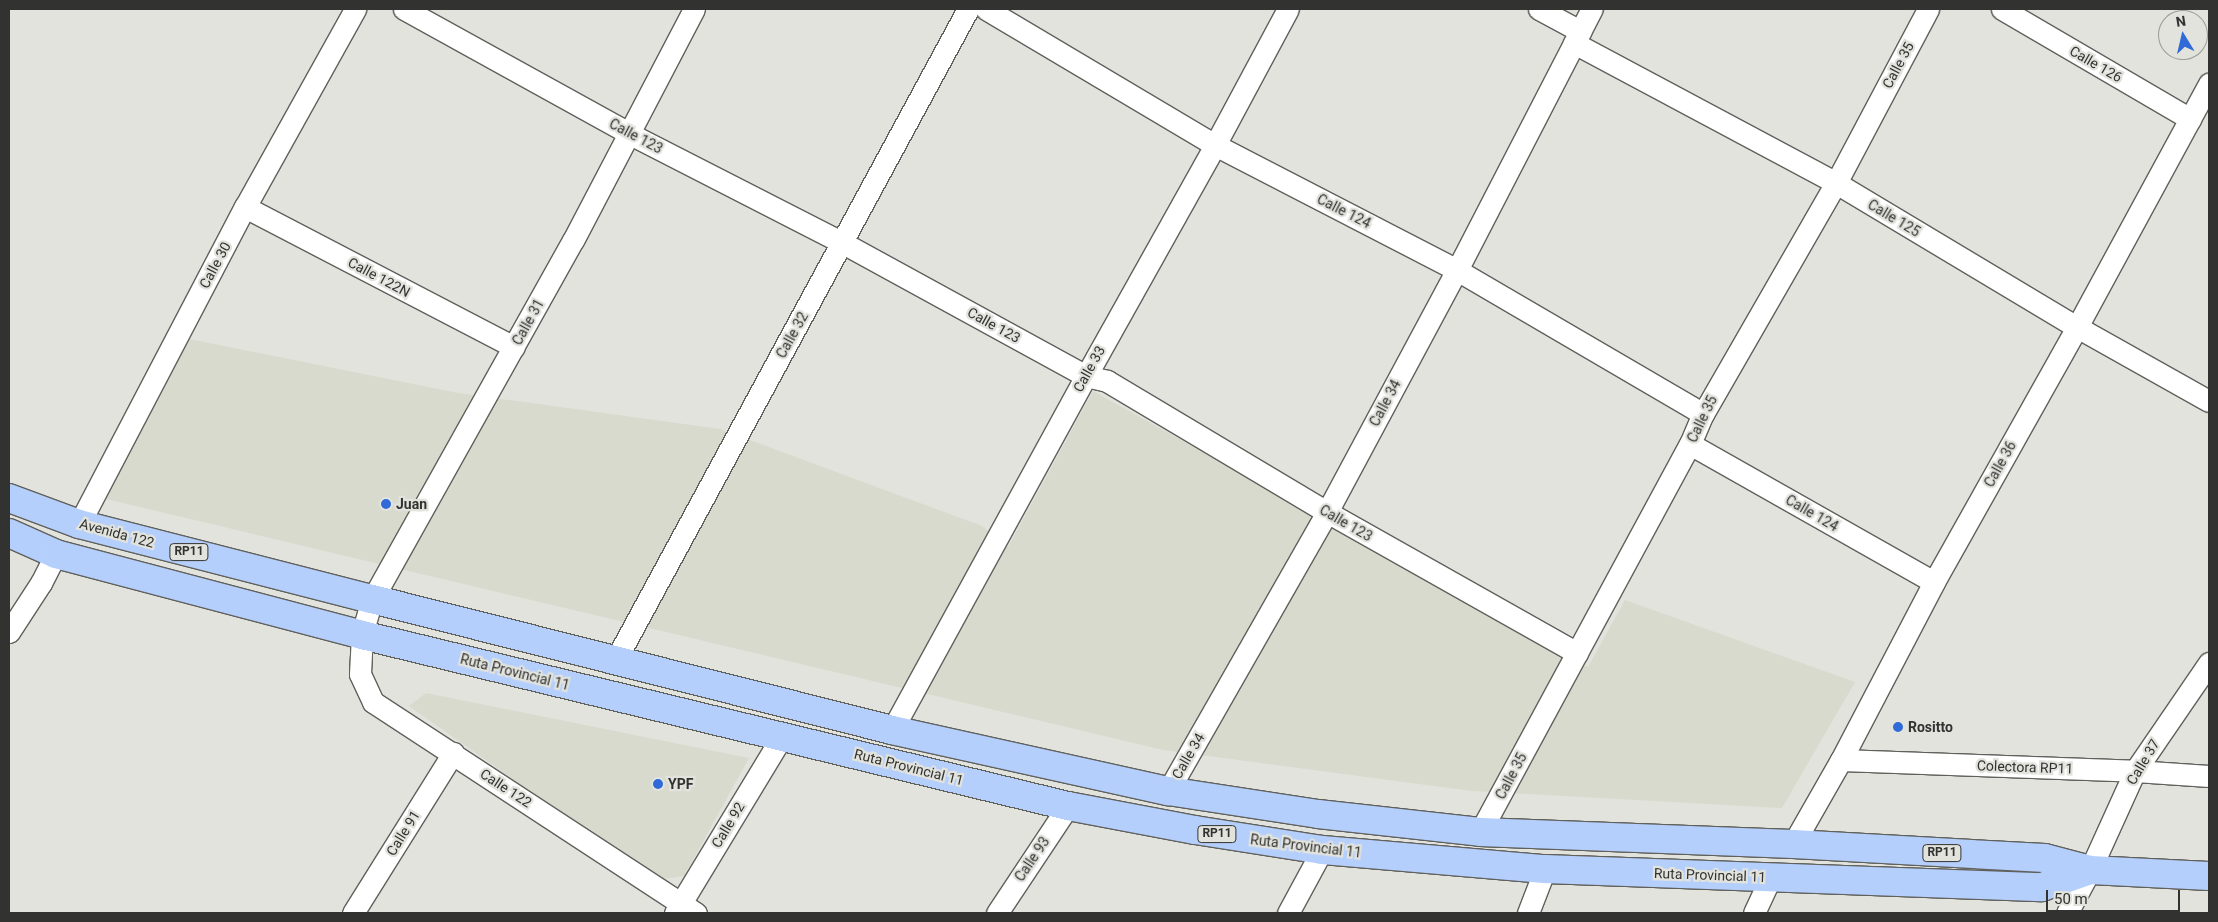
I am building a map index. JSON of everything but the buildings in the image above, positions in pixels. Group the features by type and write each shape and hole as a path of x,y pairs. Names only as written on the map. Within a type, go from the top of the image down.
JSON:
{"main road":[{"name":"Avenida 122","path":"9,498 79,524 372,599"},
{"name":"RP11","path":"9,533 56,554 362,635"},
{"name":"Ruta Provincial 11","path":"372,599 892,730 1168,791 1318,814 1480,832 1793,844 2045,858 2090,870 2209,876"},
{"name":"Ruta Provincial 11","path":"362,635 1068,806 1195,830 1322,850 1545,869 2042,887 2090,870"}],"street":[{"name":"Calle 30","path":"79,524 245,206 355,9"},
{"name":"Calle 123","path":"404,9 630,134 842,243 1086,376 1107,381 1327,512 1577,653"},
{"name":"Calle 31","path":"362,635 372,599 514,348 630,134 694,9"},
{"name":"Calle 32","path":"615,661 968,9"},
{"name":"Calle 124","path":"986,9 1216,145 1456,270 1702,414"},
{"name":"Calle 33","path":"892,730 1086,376 1216,145 1288,9"},
{"name":"Calle 125","path":"1538,9 1577,37 1836,183 2077,327 2209,401"},
{"name":"Calle 34","path":"1168,791 1327,512 1592,9"},
{"name":"Calle 35","path":"1480,832 1690,444 1702,414 1836,183 1928,9"},
{"name":"Calle 126","path":"2002,9 2190,119"},
{"name":"Calle 36","path":"1793,844 1841,760 1934,582 2077,327 2209,84"},
{"name":"Calle 122N","path":"245,206 514,348"},
{"name":"Calle 124","path":"1690,444 1934,582"},
{"path":"9,632 41,583 56,554"},
{"name":"Calle 122","path":"362,635 360,674 373,702 453,753 684,910"},
{"name":"Calle 37","path":"2067,913 2090,870 2135,771 2209,663"},
{"name":"Calle 92","path":"684,910 782,736"},
{"name":"Calle 91","path":"353,913 453,753"},
{"name":"Colectora RP11","path":"1841,760 2135,771 2209,776"},
{"name":"Calle 93","path":"996,913 1068,806"},
{"path":"1288,913 1322,850"},
{"path":"1528,913 1545,869"},
{"path":"1754,913 1771,877"}],"shaded area":[{"path":"189,339 458,393 720,429 982,526 1008,547 1093,391 1588,667 1625,600 1855,682 1782,808 1472,791 1163,750 106,499"},
{"path":"426,693 749,758 684,876 656,880 409,706"}],"place":[{"name":"Juan","path":"386,504"},
{"name":"Rositto","path":"1898,727"},
{"name":"YPF","path":"658,784"}]}
